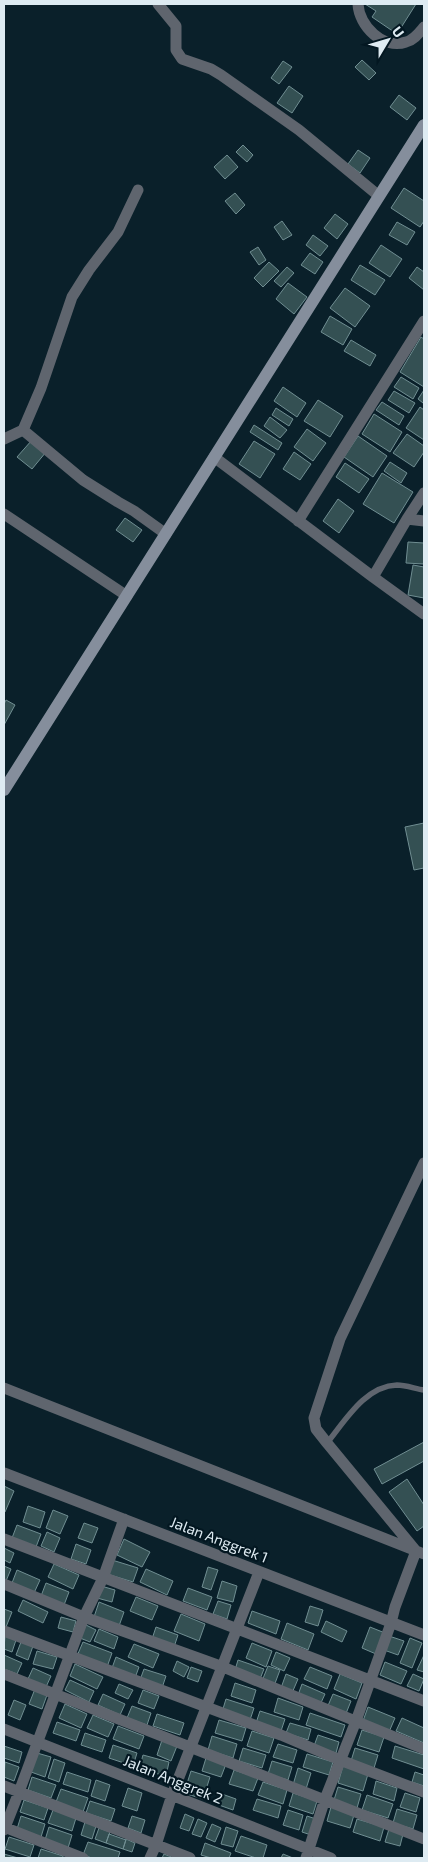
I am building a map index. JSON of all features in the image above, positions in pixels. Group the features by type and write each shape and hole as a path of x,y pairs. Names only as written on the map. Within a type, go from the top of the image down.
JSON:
{"street":[{"path":"158,4 176,26 176,50 182,60 211,69 220,75 299,130 379,196"},
{"path":"358,4 359,14 365,25 375,36 386,41 407,42 414,38 424,27"},
{"path":"4,790 424,125"},
{"path":"4,439 23,430 44,380 72,297 89,270 118,232 138,190"},
{"path":"298,520 424,321"},
{"path":"23,430 83,480 134,511 166,534"},
{"path":"214,457 424,614"},
{"path":"373,577 424,492"},
{"path":"4,514 127,596"},
{"path":"407,519 424,521"},
{"path":"417,1555 316,1429 314,1418 340,1339 424,1163"},
{"path":"4,1388 417,1555"},
{"name":"Jalan Anggrek 1","path":"4,1473 424,1636"},
{"path":"83,1858 4,1828 84,1617 103,1578 124,1519"},
{"path":"4,1539 424,1700"},
{"path":"307,1854 325,1799 356,1721 391,1623 395,1607 417,1555"},
{"path":"150,1858 172,1795 259,1572"},
{"path":"4,1584 84,1617 223,1667 424,1749"},
{"path":"4,1631 281,1734 340,1760 424,1792"},
{"path":"4,1674 424,1839"},
{"name":"Jalan Anggrek 2","path":"4,1729 172,1795 307,1854 331,1858"},
{"path":"4,1786 190,1858"}],"lane":[{"path":"327,1443 356,1406 374,1391 397,1385 424,1390"}],"building":[{"path":"365,4 416,4 397,34 372,17 376,11"},
{"path":"362,60 376,73 369,80 355,67"},
{"path":"283,61 292,67 279,84 271,78"},
{"path":"289,86 303,96 292,113 277,103"},
{"path":"399,95 416,108 407,120 390,107"},
{"path":"243,145 253,155 247,162 236,152"},
{"path":"358,150 370,158 360,173 348,164"},
{"path":"227,155 238,167 225,179 214,167"},
{"path":"404,188 424,201 424,221 420,227 391,208"},
{"path":"235,193 245,205 236,214 225,201"},
{"path":"335,214 348,224 337,239 324,228"},
{"path":"282,221 292,235 283,240 274,227"},
{"path":"397,222 415,232 407,245 389,235"},
{"path":"313,235 328,246 320,256 306,245"},
{"path":"381,245 402,259 390,277 369,263"},
{"path":"258,247 266,260 259,265 250,252"},
{"path":"310,253 323,262 315,274 301,265"},
{"path":"269,262 279,271 263,287 254,278"},
{"path":"360,265 385,280 375,295 351,280"},
{"path":"287,267 294,273 281,287 274,281"},
{"path":"417,267 424,272 424,290 409,278"},
{"path":"288,283 307,297 294,314 276,299"},
{"path":"345,288 370,306 355,327 330,308"},
{"path":"330,316 352,329 343,345 321,332"},
{"path":"421,337 424,339 424,387 400,372"},
{"path":"351,340 376,355 370,366 344,351"},
{"path":"401,377 419,388 413,399 394,387"},
{"path":"283,387 306,403 297,417 274,401"},
{"path":"424,390 424,402 423,403 418,399"},
{"path":"394,391 415,403 409,413 388,400"},
{"path":"318,400 343,416 330,437 304,421"},
{"path":"382,402 404,416 399,425 376,410"},
{"path":"420,407 424,410 424,440 406,428"},
{"path":"276,408 293,419 289,426 272,415"},
{"path":"374,414 402,432 390,452 362,434"},
{"path":"270,417 287,430 280,438 264,426"},
{"path":"254,425 282,443 278,450 250,432"},
{"path":"307,429 326,443 313,461 294,447"},
{"path":"407,434 424,446 424,452 414,467 393,453"},
{"path":"358,436 387,456 373,477 344,457"},
{"path":"32,440 46,452 32,469 17,457"},
{"path":"254,441 275,454 260,478 239,464"},
{"path":"294,452 311,464 300,480 283,469"},
{"path":"390,462 407,473 401,483 384,471"},
{"path":"345,463 369,479 359,493 336,477"},
{"path":"382,473 413,492 394,523 363,504"},
{"path":"338,499 354,511 339,533 323,521"},
{"path":"125,518 142,530 133,542 116,530"},
{"path":"408,542 424,543 424,564 406,563"},
{"path":"413,565 424,567 424,598 408,595"},
{"path":"6,700 15,705 4,725 4,704"},
{"path":"424,823 424,868 414,870 405,827"},
{"path":"424,1442 424,1461 382,1484 374,1469"},
{"path":"407,1479 424,1505 424,1526 417,1531 389,1492"},
{"path":"4,1486 14,1491 5,1512 4,1511"},
{"path":"28,1506 45,1512 40,1528 23,1522"},
{"path":"53,1510 68,1516 60,1534 46,1528"},
{"path":"84,1523 98,1528 92,1543 78,1538"},
{"path":"17,1525 41,1534 36,1547 12,1538"},
{"path":"47,1532 60,1538 54,1552 41,1546"},
{"path":"124,1539 150,1552 142,1567 117,1555"},
{"path":"76,1544 91,1550 86,1564 71,1559"},
{"path":"4,1548 14,1553 10,1563 4,1560"},
{"path":"112,1560 138,1568 133,1582 107,1574"},
{"path":"54,1564 79,1575 73,1589 48,1577"},
{"path":"4,1566 11,1569 6,1581 4,1581"},
{"path":"208,1567 218,1570 211,1590 202,1587"},
{"path":"146,1569 173,1581 167,1595 140,1582"},
{"path":"17,1570 40,1580 34,1593 12,1583"},
{"path":"222,1581 237,1586 233,1602 217,1598"},
{"path":"46,1583 69,1592 64,1605 41,1596"},
{"path":"101,1586 115,1590 112,1602 97,1598"},
{"path":"188,1588 212,1597 207,1610 183,1601"},
{"path":"136,1597 158,1606 152,1620 130,1611"},
{"path":"23,1600 48,1612 43,1623 18,1611"},
{"path":"218,1601 231,1605 227,1619 213,1614"},
{"path":"99,1602 124,1612 119,1626 94,1617"},
{"path":"310,1606 323,1610 318,1626 305,1622"},
{"path":"4,1609 12,1612 6,1627 4,1626"},
{"path":"252,1611 280,1621 276,1634 248,1623"},
{"path":"181,1614 205,1624 199,1641 174,1631"},
{"path":"61,1617 76,1621 73,1632 58,1628"},
{"path":"326,1621 347,1631 342,1642 321,1632"},
{"path":"287,1623 314,1634 308,1650 281,1639"},
{"path":"86,1625 96,1630 90,1642 80,1638"},
{"path":"156,1627 178,1635 174,1647 152,1639"},
{"path":"370,1627 385,1633 376,1654 362,1648"},
{"path":"99,1629 118,1637 114,1649 94,1641"},
{"path":"5,1636 16,1640 12,1652 4,1649"},
{"path":"389,1636 404,1641 398,1655 384,1650"},
{"path":"410,1638 422,1643 412,1668 400,1663"},
{"path":"21,1642 33,1646 28,1660 16,1655"},
{"path":"83,1642 112,1653 107,1667 77,1656"},
{"path":"252,1643 272,1651 266,1667 246,1658"},
{"path":"134,1644 159,1654 153,1668 128,1657"},
{"path":"37,1651 57,1657 53,1669 33,1664"},
{"path":"276,1652 290,1658 284,1671 271,1665"},
{"path":"4,1655 22,1663 17,1674 4,1669"},
{"path":"424,1655 424,1672 417,1670"},
{"path":"116,1657 139,1667 135,1678 112,1668"},
{"path":"238,1660 264,1669 260,1679 235,1670"},
{"path":"177,1661 189,1667 184,1677 173,1671"},
{"path":"385,1662 407,1671 401,1684 380,1675"},
{"path":"75,1664 103,1677 97,1689 70,1676"},
{"path":"268,1666 280,1670 274,1686 262,1681"},
{"path":"191,1667 202,1671 198,1682 187,1678"},
{"path":"310,1667 332,1676 327,1689 304,1679"},
{"path":"33,1668 51,1676 46,1687 28,1679"},
{"path":"144,1669 166,1676 162,1688 140,1680"},
{"path":"286,1674 298,1679 292,1693 281,1688"},
{"path":"340,1674 362,1683 356,1699 334,1689"},
{"path":"413,1674 424,1679 419,1691 407,1686"},
{"path":"70,1680 94,1691 89,1702 65,1690"},
{"path":"235,1683 256,1690 252,1703 231,1696"},
{"path":"119,1684 133,1690 128,1699 115,1693"},
{"path":"302,1684 325,1694 320,1705 298,1695"},
{"path":"35,1689 47,1695 42,1709 29,1704"},
{"path":"143,1690 159,1696 154,1709 138,1703"},
{"path":"103,1694 125,1704 120,1715 98,1705"},
{"path":"333,1694 351,1701 345,1716 327,1708"},
{"path":"278,1698 303,1707 299,1720 274,1712"},
{"path":"226,1699 254,1708 250,1720 222,1712"},
{"path":"14,1700 26,1705 20,1720 8,1715"},
{"path":"65,1704 87,1714 81,1728 59,1718"},
{"path":"132,1706 151,1713 147,1725 127,1718"},
{"path":"368,1707 395,1718 389,1732 363,1721"},
{"path":"260,1711 285,1719 281,1731 256,1723"},
{"path":"310,1713 345,1725 341,1737 306,1725"},
{"path":"157,1714 184,1723 180,1735 153,1726"},
{"path":"93,1715 114,1724 108,1737 87,1728"},
{"path":"402,1718 424,1728 424,1743 396,1731"},
{"path":"219,1720 246,1728 242,1741 215,1733"},
{"path":"57,1722 80,1730 76,1741 53,1733"},
{"path":"290,1723 311,1729 308,1740 286,1733"},
{"path":"118,1726 144,1736 139,1749 113,1739"},
{"path":"362,1730 384,1737 379,1752 357,1745"},
{"path":"252,1731 274,1738 269,1753 247,1746"},
{"path":"85,1733 106,1740 102,1752 81,1745"},
{"path":"318,1735 339,1742 336,1753 314,1746"},
{"path":"212,1736 237,1744 233,1758 208,1750"},
{"path":"162,1740 177,1746 171,1761 157,1755"},
{"path":"278,1744 297,1750 293,1763 273,1757"},
{"path":"113,1745 137,1753 133,1766 109,1758"},
{"path":"4,1746 22,1752 19,1763 4,1758"},
{"path":"395,1746 424,1755 424,1769 392,1758"},
{"path":"243,1748 266,1755 262,1768 239,1761"},
{"path":"355,1748 378,1755 374,1768 351,1761"},
{"path":"37,1753 51,1757 45,1777 31,1772"},
{"path":"307,1754 333,1762 329,1775 303,1767"},
{"path":"143,1755 169,1762 166,1776 139,1769"},
{"path":"206,1758 226,1764 221,1777 202,1771"},
{"path":"54,1759 65,1763 59,1782 48,1778"},
{"path":"272,1761 292,1767 288,1780 268,1774"},
{"path":"5,1762 19,1767 14,1781 4,1777"},
{"path":"343,1766 368,1774 363,1791 338,1783"},
{"path":"298,1768 311,1773 306,1789 293,1785"},
{"path":"234,1770 258,1778 253,1791 229,1784"},
{"path":"191,1771 210,1777 203,1799 184,1793"},
{"path":"67,1772 91,1780 88,1792 63,1784"},
{"path":"415,1772 424,1775 424,1786 412,1782"},
{"path":"32,1777 56,1785 51,1798 28,1790"},
{"path":"96,1780 110,1785 105,1801 91,1796"},
{"path":"376,1781 397,1788 394,1801 373,1794"},
{"path":"263,1782 287,1790 283,1804 258,1795"},
{"path":"338,1787 361,1794 357,1808 334,1800"},
{"path":"128,1788 142,1793 137,1811 122,1806"},
{"path":"61,1789 88,1798 83,1812 56,1802"},
{"path":"219,1793 236,1799 233,1810 216,1804"},
{"path":"293,1793 317,1801 313,1814 289,1806"},
{"path":"405,1793 420,1798 416,1812 400,1807"},
{"path":"367,1795 393,1804 388,1818 362,1810"},
{"path":"257,1799 281,1806 278,1818 253,1810"},
{"path":"24,1800 48,1808 44,1820 20,1812"},
{"path":"90,1801 115,1809 111,1821 86,1813"},
{"path":"331,1807 354,1815 350,1828 327,1821"},
{"path":"397,1809 417,1815 413,1829 393,1823"},
{"path":"53,1810 76,1818 72,1831 48,1823"},
{"path":"288,1810 303,1815 299,1830 283,1825"},
{"path":"185,1814 194,1818 189,1831 180,1828"},
{"path":"21,1816 45,1824 41,1837 17,1829"},
{"path":"132,1816 145,1820 141,1833 128,1828"},
{"path":"307,1816 316,1819 311,1835 302,1832"},
{"path":"198,1819 207,1823 201,1837 192,1834"},
{"path":"357,1819 384,1827 380,1841 353,1832"},
{"path":"85,1822 96,1826 92,1839 81,1835"},
{"path":"212,1824 221,1828 215,1842 206,1838"},
{"path":"49,1827 72,1835 68,1848 45,1840"},
{"path":"226,1827 238,1831 233,1847 221,1844"},
{"path":"99,1828 110,1832 106,1843 95,1839"},
{"path":"389,1829 403,1834 400,1846 385,1842"},
{"path":"109,1834 126,1840 123,1849 106,1843"},
{"path":"241,1836 267,1845 263,1858 256,1858 235,1851"},
{"path":"9,1837 34,1845 30,1857 5,1849"},
{"path":"126,1839 135,1843 132,1852 123,1849"},
{"path":"88,1842 120,1852 118,1858 92,1858 83,1855"},
{"path":"205,1843 231,1853 229,1858 211,1858 201,1855"},
{"path":"41,1849 63,1856 63,1858 38,1858"},
{"path":"4,1854 18,1858 4,1858"},
{"path":"164,1854 174,1858 162,1858"},
{"path":"283,1854 293,1858 281,1858"}]}
